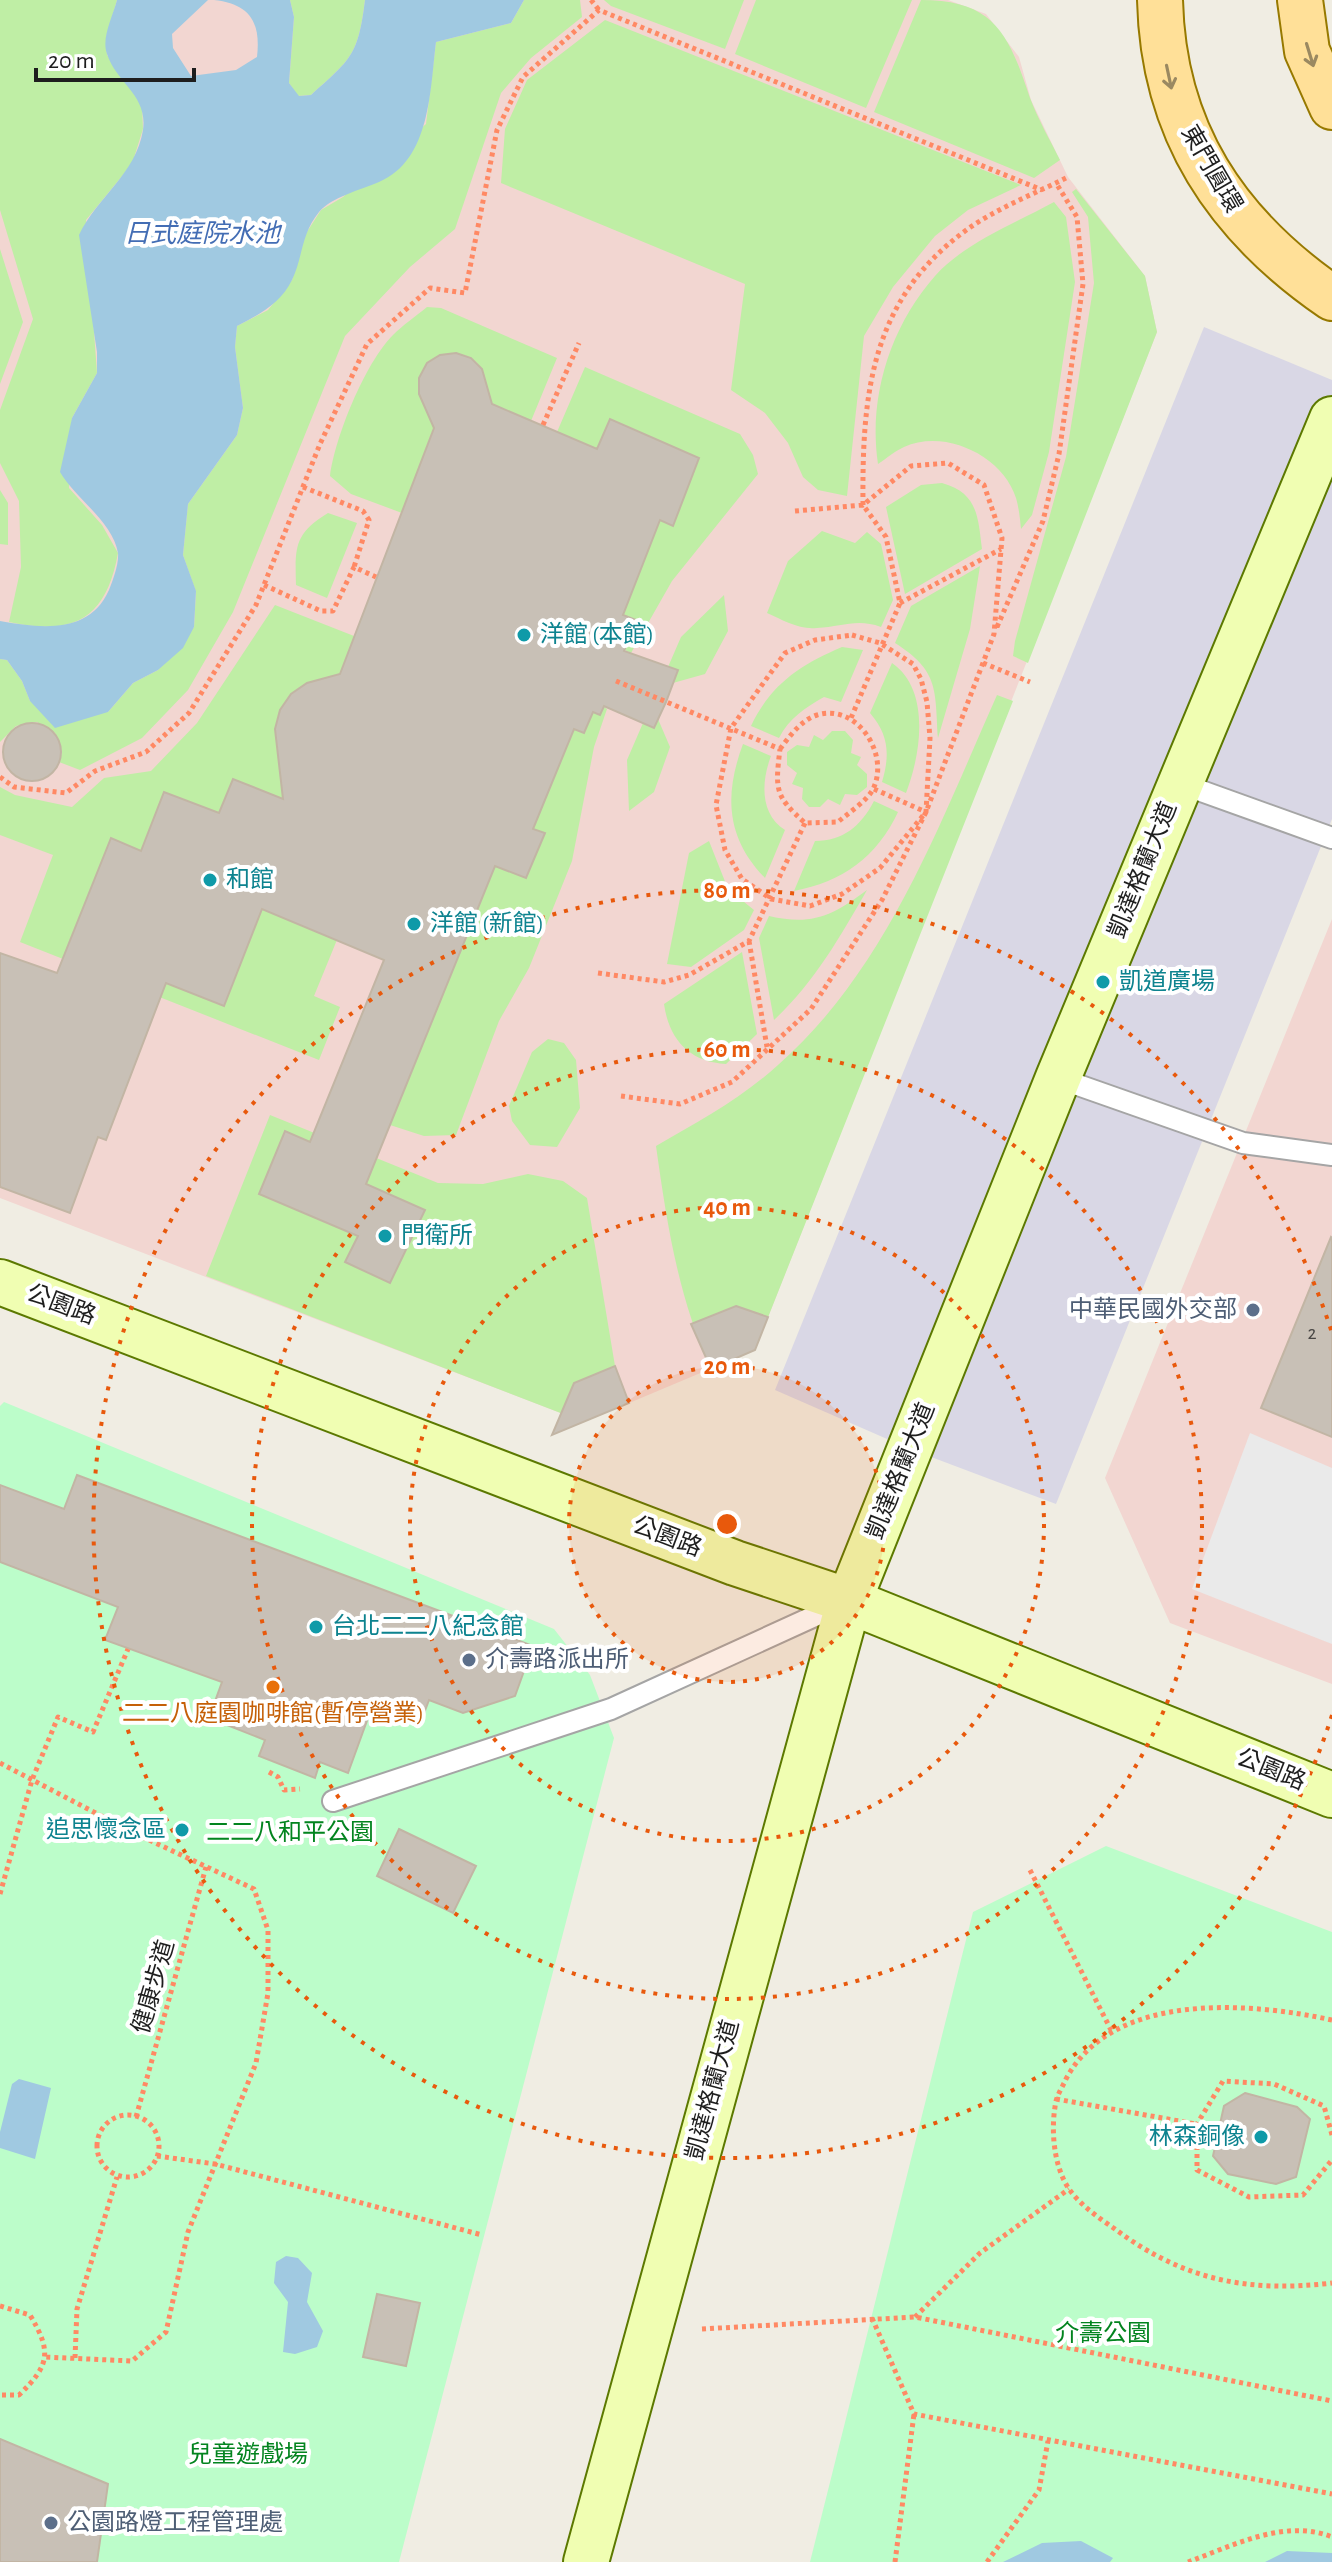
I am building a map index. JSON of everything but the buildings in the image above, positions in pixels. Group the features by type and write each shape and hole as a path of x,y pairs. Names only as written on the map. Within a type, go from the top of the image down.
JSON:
{"main road":[{"name":"東門圓環","path":"1160,0 1161,34 1171,88 1189,140 1216,187 1249,230 1289,268 1332,298"},
{"path":"1300,0 1307,51 1332,107"}],"street":[{"name":"凱達格蘭大道","path":"586,2562 849,1601 1058,1078 1332,419"},
{"name":"公園路","path":"0,1282 735,1563 849,1601 1332,1795"}],"lane":[{"path":"1179,783 1332,838"},
{"path":"1058,1078 1243,1143 1332,1155"},
{"path":"333,1801 611,1709 849,1601"}],"path":[{"path":"591,0 599,10 1042,190"},
{"path":"0,777 14,787 66,793 95,771 146,752 189,713 256,605 303,487 367,344 430,288 465,293 497,130 523,77 599,10"},
{"path":"900,603 886,537 863,505 862,436 879,342 925,266 966,230 1068,177"},
{"path":"621,1096 680,1104 732,1082 811,1009 882,900 926,812 994,634 1043,521 1059,454 1083,284 1077,217 1056,183"},
{"path":"543,425 579,343"},
{"path":"795,511 863,505 911,466 948,463 984,485 1002,538 994,634"},
{"path":"264,585 321,611 333,611 354,567 369,520 363,511 303,487"},
{"path":"851,718 880,643 900,603 1002,548"},
{"path":"354,567 376,577"},
{"path":"852,635 880,643 913,664 927,702 926,812 880,868 842,894 810,906 771,899 742,879 725,850 716,805 731,728 785,653 815,640 852,635"},
{"path":"983,663 1030,682"},
{"path":"616,681 780,749"},
{"path":"817,715 851,718 872,739 877,764 874,789 838,822 805,823 781,802 777,775 780,749 795,730 817,715"},
{"path":"874,789 926,812"},
{"path":"598,973 664,982 689,975 749,941 805,823"},
{"path":"749,941 767,1047"},
{"path":"0,1894 32,1780 58,1717 93,1732 128,1649"},
{"path":"0,1763 254,1889 268,1930 268,1993 256,2063 188,2232 166,2332 132,2361 44,2357"},
{"name":"健康步道","path":"136,2117 206,1867"},
{"path":"1030,1870 1111,2030"},
{"path":"1332,2020 1299,2013 1199,2011 1165,2013 1111,2030 1093,2043 1073,2066 1056,2099 1052,2123 1069,2189 1096,2215 1135,2244 1211,2280 1264,2287 1332,2283"},
{"path":"1332,2135 1324,2106 1274,2084 1223,2081 1197,2124 1197,2170 1249,2197 1303,2195 1332,2160"},
{"path":"1056,2099 1197,2124"},
{"path":"126,2113 147,2120 159,2139 157,2156 156,2161 140,2176 117,2177 100,2164 95,2142 106,2122 126,2113"},
{"path":"157,2156 215,2164 482,2235"},
{"path":"75,2359 77,2309 117,2177"},
{"path":"915,2317 980,2253 1069,2189"},
{"path":"0,2306 30,2315 46,2342 42,2373 19,2395 0,2395"},
{"path":"648,2332 915,2317 1332,2401"},
{"path":"872,2318 914,2414 895,2562"},
{"path":"914,2414 1332,2494"},
{"path":"987,2562 1039,2490 1048,2441"},
{"path":"1188,2562 1200,2560 1234,2542 1280,2533 1318,2531 1332,2537"}],"shaded area":[{"path":"0,0 948,0 986,14 1019,57 1031,100 1068,177 1145,276 1157,332 755,1350 584,1422 0,1198"},
{"name":"凱道廣場","path":"1204,327 1332,380 1332,819 1056,1504 910,1449 775,1390"},
{"name":"中華民國外交部","path":"1332,919 1332,1684 1170,1623 1105,1478"},
{"path":"1250,1433 1332,1468 1332,1644 1192,1589"}],"green space":[{"path":"0,0 117,0 106,38 107,55 142,104 143,129 132,164 86,220 97,373 72,418 69,488 102,525 118,553 105,594 95,608 83,618 51,627 9,622 21,567 19,501 0,463 0,410 33,319 0,210"},
{"path":"290,0 365,0 359,33 350,55 311,95 298,96 289,83 294,17"},
{"path":"524,0 580,0 582,17 531,58 501,93 455,229 410,267 345,336 233,612 188,690 142,738 80,770 59,762 62,752 55,733 37,722 16,726 0,742 0,659 7,660 22,681 30,701 108,712 133,683 158,670 194,627 196,592 183,555 188,504 237,435 243,408 235,347 237,326 268,310 292,280 303,238 321,210 343,197 426,124 436,42 511,23"},
{"path":"604,0 744,0 725,49 611,6"},
{"path":"756,0 912,0 866,108 735,54"},
{"path":"921,0 966,6 995,25 1015,56 1033,106 1060,160 1034,178 874,112"},
{"path":"605,20 1021,185 968,210 935,236 893,287 864,336 847,496 818,490 803,477 788,443 765,413 731,390 745,284 501,183 505,129 527,80"},
{"path":"1076,189 1145,276 1157,332 1028,663 1013,656 1015,641 1066,457 1094,283 1088,217 1072,192"},
{"path":"1054,202 1066,217 1075,282 1049,452 1032,515 1021,529 1017,502 1009,483 986,458 970,450 937,441 920,442 901,449 878,464 876,414 886,364 895,340 919,296 935,276 960,253"},
{"path":"0,249 23,322 0,384"},
{"path":"427,307 441,308 557,358 531,421 484,401 483,375 474,360 459,355 442,357 428,367 420,381 422,399 437,418 402,513 351,494 330,476 345,422 372,363 393,335"},
{"path":"585,367 740,434 753,455 758,474 672,581 631,653 625,650 636,620 623,615 660,520 672,526 699,458 611,419 597,449 557,432"},
{"path":"942,483 963,493 974,508 982,549 905,594 886,507 921,485"},
{"path":"0,490 8,503 8,545 0,544"},
{"path":"328,513 357,523 327,598 296,585 296,561 303,535"},
{"path":"822,531 855,543 867,532 881,544 893,600 881,627 857,623 810,628 791,624 767,613 788,561"},
{"path":"980,566 970,629 938,738 932,683 920,663 895,643 911,606"},
{"path":"724,595 728,631 705,674 673,683 678,671 668,667 681,637"},
{"path":"275,605 354,636 338,679 324,679 298,688 288,698 278,717 276,735 280,753 290,769 318,799 348,824 233,780 219,813 164,792 141,851 111,839 69,943 223,1006 262,909 341,930 314,996 340,1007 319,1060 20,942 53,855 0,835 0,787 15,795 72,807 104,778 151,771 197,723"},
{"path":"842,647 863,650 841,702 824,697 810,705 798,714 779,738 751,726 768,698 788,678"},
{"path":"892,663 913,689 918,706 916,760 906,793 882,782 886,746 881,729 870,713"},
{"path":"997,695 1013,701 755,1350 711,1369 682,1287 656,1146 719,1109 764,1077 816,1027 850,985 907,893"},
{"path":"604,707 607,709 594,747 572,861 529,968 499,1021 456,1135 424,1136 390,1125 495,866 544,833 533,829 574,729 584,732 593,712 600,715"},
{"path":"658,719 670,747 654,792 629,811 627,760 643,723"},
{"path":"832,731 845,731 853,740 851,753 861,757 857,765 867,774 867,787 857,795 845,794 840,805 828,799 820,807 809,807 802,799 803,788 792,784 797,773 787,765 787,752 797,745 809,747 814,735 823,740"},
{"path":"743,744 771,756 765,776 765,797 771,815 785,830 765,878 742,847 732,815 733,781"},
{"path":"874,801 898,812 880,842 842,874 794,891 815,841 843,835 857,825"},
{"path":"709,841 728,889 754,910 744,930 691,967 667,964 689,853"},
{"path":"867,890 814,975 774,1020 759,938 769,916 810,919 832,912"},
{"path":"742,952 757,1034 726,1064 702,1059 683,1047 676,1038 664,1004"},
{"path":"548,1039 564,1043 576,1060 580,1108 557,1147 530,1145 512,1121 509,1106 532,1052"},
{"path":"270,1115 438,1183 483,1184 528,1174 563,1181 587,1198 615,1366 629,1403 584,1422 206,1276","holes":["285,1132 335,1226 259,1194"]},
{"name":"二二八和平公園","path":"4,1402 554,1629 590,1675 614,1738 399,2562 97,2562 108,2484 0,2439 0,1406"},
{"name":"介壽公園","path":"1106,1846 1332,1932 1332,2562 810,2562 973,1912"}],"water":[{"name":"日式庭院水池","path":"117,0 208,0 172,34 173,48 191,76 236,70 257,57 257,34 250,17 236,6 214,0 290,0 294,17 289,83 299,96 311,95 344,64 359,33 365,0 524,0 511,23 436,42 425,121 409,157 396,172 339,198 319,212 305,237 296,271 282,295 269,308 237,326 235,347 243,408 237,435 188,504 183,555 196,591 194,627 183,648 158,670 133,683 108,712 55,728 30,701 22,681 7,660 0,659 0,621 62,625 89,615 109,590 118,562 115,542 109,531 60,472 72,418 97,373 97,352 79,235 133,160 143,130 141,108 107,54 106,34"},
{"path":"19,2079 51,2088 35,2159 0,2148 0,2132 12,2084"},
{"path":"286,2256 298,2258 312,2273 307,2302 323,2331 317,2347 295,2354 283,2352 288,2302 274,2283 276,2262"},
{"path":"1081,2541 1113,2558 1110,2562 1003,2562 1042,2543"},
{"path":"1287,2551 1332,2553 1332,2562 1265,2562"}],"place":[{"name":"洋館 (本館)","path":"524,635"},
{"name":"和館","path":"210,880"},
{"name":"洋館 (新館)","path":"414,924"},
{"name":"凱道廣場","path":"1103,982"},
{"name":"門衛所","path":"385,1236"},
{"name":"中華民國外交部","path":"1253,1310"},
{"name":"台北二二八紀念館","path":"316,1627"},
{"name":"介壽路派出所","path":"469,1660"},
{"name":"二二八庭園咖啡館(暫停營業)","path":"273,1687"},
{"name":"追思懷念區","path":"182,1830"},
{"name":"林森銅像","path":"1261,2137"},
{"name":"公園路燈工程管理處","path":"51,2523"}],"park label":[{"name":"兒童遊戲場","path":"248,2455"}]}
